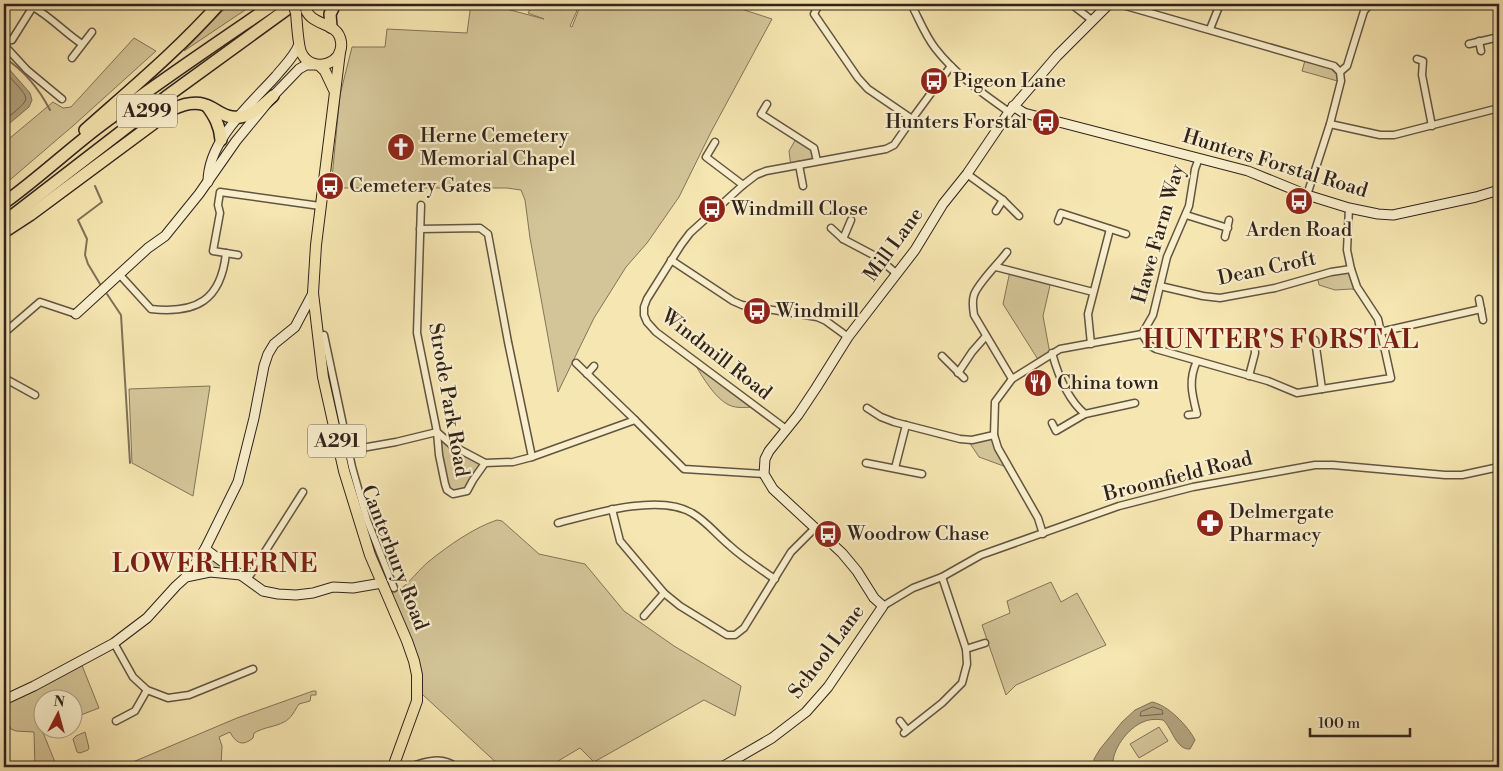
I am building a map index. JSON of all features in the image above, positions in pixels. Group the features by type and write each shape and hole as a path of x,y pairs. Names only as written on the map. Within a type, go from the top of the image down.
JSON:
{"highway":[{"name":"A299","path":"4,201 194,32 219,4"},
{"name":"A299","path":"4,201 30,184 95,130 156,85 274,4"},
{"path":"326,25 335,4"},
{"name":"A299","path":"4,222 166,97 298,6"},
{"path":"238,118 251,113 274,96"},
{"name":"A299","path":"4,232 30,216 164,114 182,105 190,103 205,104 228,116 238,118"},
{"path":"205,104 216,119 220,129 221,140"}],"main road":[{"path":"298,6 310,17 338,34 340,38 340,52 332,62 318,65"},
{"path":"298,6 299,42 302,56 325,71 334,91"},
{"name":"Canterbury Road","path":"340,52 320,206 313,293 323,377 343,451 358,521 389,579 414,661 418,688 417,701 393,767"}],"street":[{"path":"819,4 814,14 858,78 868,89 912,119"},
{"path":"911,4 935,48 962,78 976,90 1011,109"},
{"path":"1071,4 1093,22"},
{"name":"Mill Lane","path":"764,474 765,459 769,451 816,388 848,337 876,299 898,274 943,204 967,174 1011,109 1057,56 1109,4"},
{"path":"1119,4 1334,66 1340,72 1342,81 1307,195"},
{"path":"1210,29 1220,4"},
{"path":"1340,72 1347,66 1364,11 1370,4"},
{"path":"4,41 12,40 34,5 69,36 82,44"},
{"path":"72,58 92,32"},
{"path":"1469,44 1499,37"},
{"path":"1479,41 1481,51"},
{"path":"208,182 208,169 221,140 283,68 299,42"},
{"path":"4,45 26,70 62,99"},
{"path":"1417,59 1423,62 1422,75 1432,126"},
{"path":"4,333 40,302 76,314 148,248 165,236 208,182 236,141 301,67 318,65"},
{"name":"Windmill Road","path":"786,429 656,332 646,322 644,315 647,299 690,233 756,175 766,171 886,149 894,145 951,66"},
{"path":"767,104 760,114 814,148 817,161"},
{"path":"1330,124 1380,135 1394,135 1499,108"},
{"name":"Hunters Forstal Road","path":"1011,109 1248,171 1307,195 1349,208 1393,215 1476,197 1499,190"},
{"path":"715,142 706,157 743,185"},
{"name":"Hawe Farm Way","path":"1043,534 1038,518 998,448 994,435 995,402 1012,379 1060,349 1142,334 1153,314 1167,257 1186,215 1192,191 1194,169 1200,158"},
{"path":"799,166 802,186"},
{"path":"967,174 1003,200 1019,216"},
{"path":"238,255 213,252 220,213 218,205 220,192 320,206"},
{"path":"996,211 1003,200"},
{"name":"Strode Park Road","path":"421,205 417,333 447,490 453,494 467,492 485,463"},
{"path":"1142,334 1149,345 1156,349 1249,376 1297,393 1390,378 1378,319 1357,287 1350,268 1346,250 1349,208"},
{"path":"1058,222 1061,213 1126,234"},
{"path":"1186,215 1228,228"},
{"path":"844,239 851,220"},
{"path":"1226,237 1230,220"},
{"path":"420,229 480,228 488,234 532,458"},
{"path":"830,228 844,239 877,257 898,274"},
{"path":"1091,344 1088,314 1110,229"},
{"path":"1007,252 977,289 973,297 974,315 1012,379"},
{"path":"120,275 151,310 162,311 196,306 208,299 217,285 224,271 226,253"},
{"path":"671,260 742,305 817,317 826,321 848,337"},
{"path":"996,267 1093,292"},
{"name":"Dean Croft","path":"1160,286 1220,298 1275,288 1350,268"},
{"path":"4,700 34,686 114,642 147,618 176,586 186,578 205,549 238,482 268,354 274,344 295,327 313,293"},
{"path":"1479,299 1483,320"},
{"path":"1380,332 1481,309"},
{"name":"Canterbury Road","path":"324,335 343,451"},
{"path":"958,373 972,352 986,336"},
{"path":"1248,338 1254,338 1256,353 1249,376"},
{"path":"1315,340 1322,389"},
{"path":"1052,353 1075,406 1084,414"},
{"path":"942,356 964,378"},
{"path":"1188,415 1196,414 1191,380 1192,371 1197,361"},
{"path":"576,363 684,469 764,474 773,489 842,553 857,571 874,598 883,606"},
{"path":"587,374 594,366"},
{"path":"4,378 35,395"},
{"path":"1052,423 1056,431 1084,414 1135,403"},
{"path":"868,408 881,417 960,439 972,440 994,435"},
{"path":"343,451 396,442 437,432 453,446 485,463 513,462 532,458 635,420"},
{"path":"895,468 906,425"},
{"path":"866,463 922,474"},
{"name":"Broomfield Road","path":"883,606 913,588 942,577 981,555 1119,506 1168,493 1304,466 1333,465 1445,475 1462,475 1499,467"},
{"path":"244,578 303,492"},
{"path":"558,523 646,504 690,511 744,558 775,579"},
{"path":"612,510 620,541 664,593 680,606 727,635 735,635 744,628 791,552 815,528"},
{"path":"205,549 263,591 296,595 313,593 333,587 353,588 389,579"},
{"path":"186,578 210,572 244,578"},
{"path":"900,721 906,732 942,703 962,682 967,664 966,649 942,577"},
{"name":"Canterbury Road","path":"389,579 394,588"},
{"path":"644,616 664,593"},
{"name":"School Lane","path":"722,767 772,738 812,706 828,687 883,606"},
{"path":"114,642 133,677 147,690 168,698 189,694 253,669"},
{"path":"966,649 984,643"},
{"path":"116,721 135,711 147,690"},
{"path":"410,767 436,760 445,761 456,767"}],"shaded area":[{"path":"229,4 254,4 184,51"},
{"path":"471,4 488,4 544,19 528,13 533,4 580,4 570,26 572,27 581,4 726,4 772,19 711,132 679,197 647,243 626,267 594,318 558,392 530,238 525,200 521,190 507,188 331,188 340,95 352,47 385,47 387,29 467,33"},
{"path":"134,38 156,51 4,185 4,143 53,102 63,108 71,107"},
{"path":"1306,57 1334,66 1341,82 1302,71"},
{"path":"797,137 814,148 817,161 791,167 789,151"},
{"path":"1010,271 1051,281 1043,316 1050,354 1039,361 1003,304"},
{"path":"1348,272 1359,290 1335,290 1319,285 1317,276"},
{"path":"692,359 757,407 735,407 723,402 708,385"},
{"path":"210,386 193,496 132,463 129,389"},
{"path":"437,432 485,463 461,494 447,490"},
{"path":"994,435 1009,468 979,457 967,439"},
{"path":"497,520 502,521 539,554 585,564 624,611 674,646 741,686 735,716 704,700 594,762 580,748 548,767 501,767 422,694 387,595 399,590 428,562 452,544"},
{"path":"205,549 241,575 210,572 186,577"},
{"path":"1051,582 1061,602 1077,593 1106,645 1016,685 1006,695 982,625 1010,613 1007,601"},
{"path":"79,658 99,708 82,715 82,688 32,688 32,732 16,731 11,729 6,718 4,701"},
{"path":"316,691 316,695 311,695 310,701 299,704 286,721 254,733 253,738 249,741 242,743 237,741 230,732 219,737 222,746 221,767 121,767 237,718"},
{"path":"1159,727 1168,741 1139,758 1130,744"},
{"path":"85,732 89,748 80,753 77,752 73,739 82,738 82,733"},
{"path":"34,738 45,738 57,767 35,767"},
{"path":"115,762 121,767 103,767"}],"water":[{"path":"4,68 9,69 30,93 32,100 29,107 4,128"},
{"path":"1152,702 1171,712 1188,729 1195,740 1190,749 1181,746 1163,720 1150,720 1137,725 1126,734 1115,754 1113,767 1094,767 1094,759 1100,749 1122,722 1135,710"}],"waterway":[{"path":"6,59 31,82 50,110"},
{"path":"95,186 102,202 78,220 87,239 85,255 88,264 100,284"},
{"path":"107,294 121,315 130,463"}],"place":[{"name":"Pigeon Lane","path":"934,81"},
{"name":"Hunters Forstal","path":"1046,122"},
{"name":"Herne Cemetery Memorial Chapel","path":"401,147"},
{"name":"Cemetery Gates","path":"330,186"},
{"name":"Arden Road","path":"1299,201"},
{"name":"Windmill Close","path":"712,209"},
{"name":"Windmill","path":"757,311"},
{"name":"China town","path":"1038,383"},
{"name":"Delmergate Pharmacy","path":"1210,523"},
{"name":"Woodrow Chase","path":"828,534"}],"district":[{"name":"HUNTER'S FORSTAL","path":"1281,340"},
{"name":"LOWER HERNE","path":"215,564"}]}
